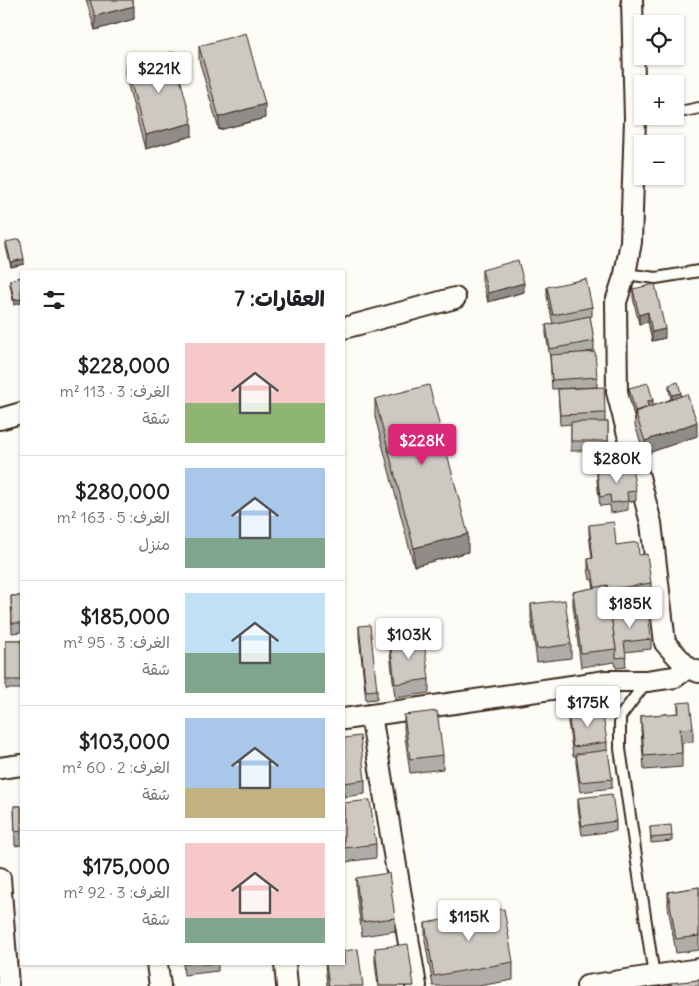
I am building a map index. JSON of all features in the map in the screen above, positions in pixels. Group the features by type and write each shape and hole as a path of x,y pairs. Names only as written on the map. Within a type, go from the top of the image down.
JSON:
{"street":[{"path":"632,0 634,79"},
{"path":"345,719 606,681 647,681 675,676 693,670 665,643 651,523 617,392 616,302 626,274 631,242 635,125"},
{"path":"345,328 455,298"},
{"path":"0,419 20,413"},
{"path":"371,715 416,986"},
{"path":"0,768 20,765"},
{"path":"0,878 8,986"},
{"path":"157,965 160,986"},
{"path":"285,965 287,986"},
{"path":"587,986 699,969"}],"lane":[{"path":"684,111 699,108"},
{"path":"626,274 656,278 699,271"},
{"path":"647,681 620,717 620,749 654,976"}],"building":[{"path":"90,0 132,0 134,6 95,16"},
{"path":"246,33 265,104 219,117 199,46"},
{"path":"173,52 192,123 145,135 126,64"},
{"path":"20,239 24,259 11,262 6,242"},
{"path":"518,260 524,283 488,293 482,270"},
{"path":"20,277 20,299 14,300 10,280"},
{"path":"586,279 592,307 553,315 547,287"},
{"path":"655,284 665,329 652,332 648,312 639,315 633,289"},
{"path":"590,316 594,341 550,349 546,325"},
{"path":"595,352 597,377 552,380 550,355"},
{"path":"678,382 681,393 672,395 669,385"},
{"path":"648,383 653,400 647,401 648,407 635,411 629,388"},
{"path":"429,385 468,534 414,548 375,399"},
{"path":"604,387 605,413 560,415 558,389"},
{"path":"687,394 697,422 645,441 635,412"},
{"path":"571,422 608,422 608,441 571,441"},
{"path":"632,467 636,491 627,492 628,501 611,503 610,495 600,497 597,472"},
{"path":"614,522 616,545 638,542 639,555 647,554 651,583 607,590 607,585 595,588 588,559 593,558 589,525"},
{"path":"607,585 616,649 581,653 573,592"},
{"path":"11,596 20,596 20,623 12,623"},
{"path":"565,600 571,644 537,649 531,604"},
{"path":"648,610 651,639 624,642 626,657 616,658 611,615"},
{"path":"370,625 377,690 366,691 359,626"},
{"path":"423,635 429,679 395,684 390,640"},
{"path":"6,640 20,640 20,680 6,680"},
{"path":"690,702 693,728 680,729 682,753 644,756 641,716 679,713 678,703"},
{"path":"602,708 607,742 573,747 568,713"},
{"path":"437,711 443,755 410,759 404,715"},
{"path":"360,736 365,780 345,783 345,738"},
{"path":"608,750 612,779 580,782 576,754"},
{"path":"612,794 616,821 582,826 578,798"},
{"path":"370,800 376,844 345,848 345,803"},
{"path":"14,806 20,806 20,831 15,832"},
{"path":"671,825 672,836 651,838 650,827"},
{"path":"389,873 395,918 362,922 356,878"},
{"path":"699,887 699,936 676,939 668,892"},
{"path":"504,909 513,962 434,976 425,923"},
{"path":"408,944 414,986 379,986 375,948"},
{"path":"358,949 363,986 329,986 326,965 345,965 345,951"},
{"path":"699,980 699,986 672,986 671,983"}]}
